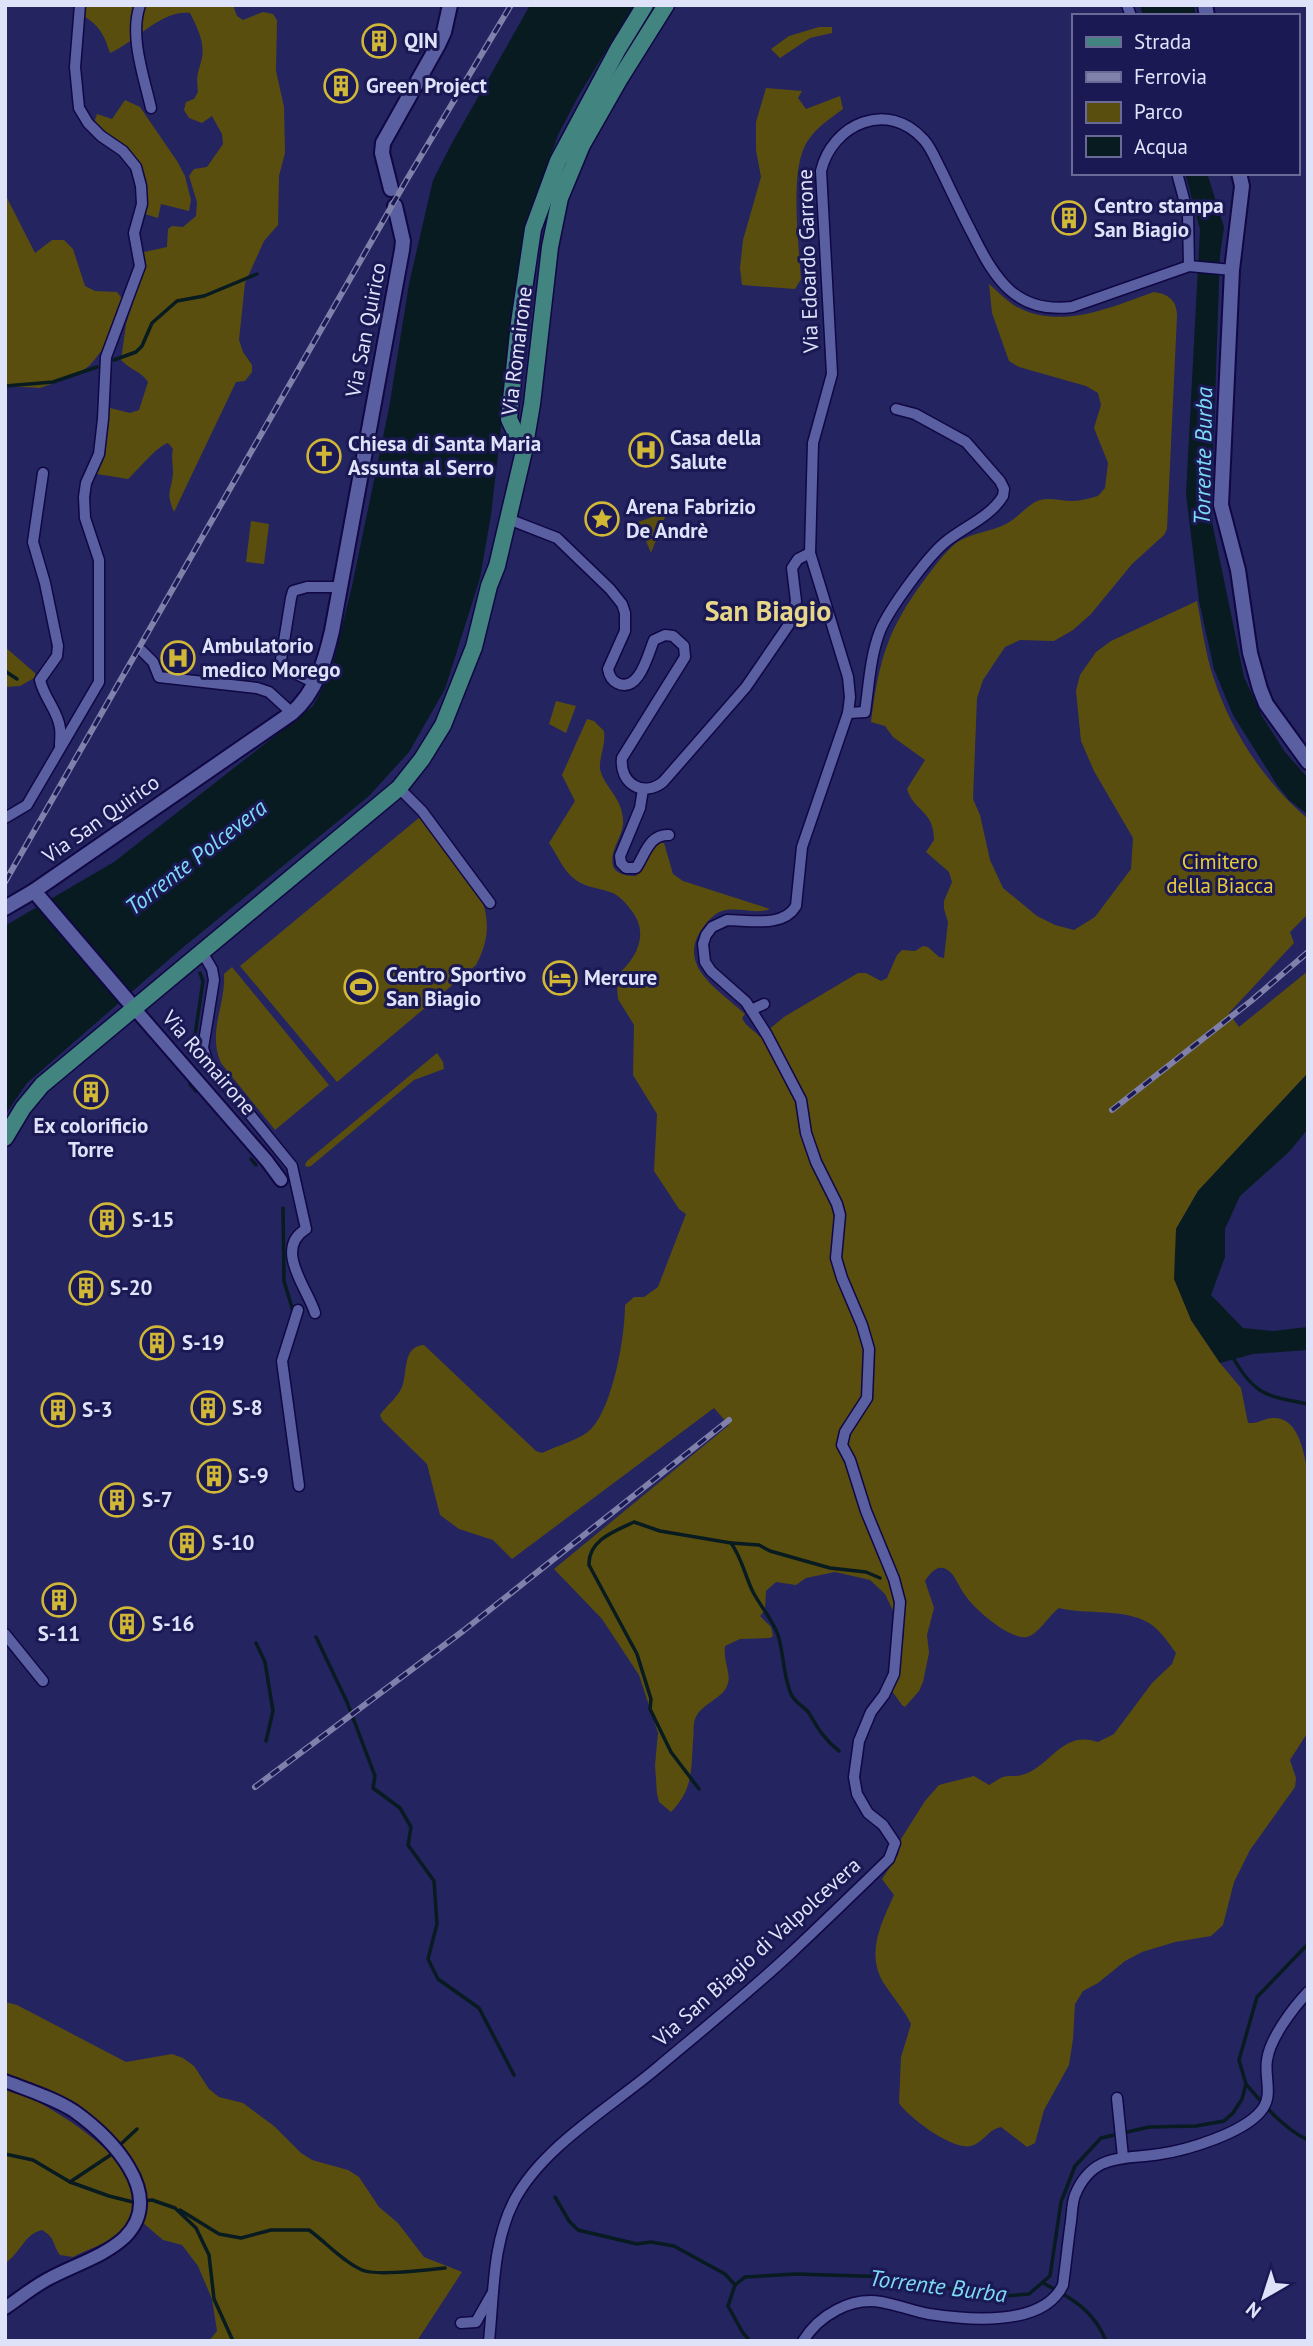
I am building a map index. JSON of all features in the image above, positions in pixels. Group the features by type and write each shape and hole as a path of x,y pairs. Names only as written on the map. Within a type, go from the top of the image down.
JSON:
{"main road":[{"path":"391,189 382,153 383,143 441,39 450,5"},
{"path":"524,451 509,419 533,229 558,161 645,5"},
{"name":"Via Romairone","path":"129,1003 202,952 399,788 443,725 474,647 524,451 550,247 559,198 582,145 666,5"},
{"path":"1240,179 1228,269 1221,505 1238,570 1250,653 1260,690 1266,704 1308,762"},
{"name":"Via San Quirico","path":"5,908 39,896 292,713 315,683 327,654 402,250 403,241 395,206"},
{"path":"5,1138 23,1108 43,1085 129,1003 39,896"}],"street":[{"path":"5,818 27,805 99,682 99,560 85,518 86,483 99,454 106,357 139,272 134,233 142,204 136,167 123,151 88,124 79,108 75,67 80,5"},
{"path":"140,5 136,14 137,43 151,108"},
{"name":"Via Edoardo Garrone","path":"810,553 813,443 832,374 821,171 829,149 845,131 863,122 878,120 901,124 918,134 929,147 993,274 1008,290 1030,303 1054,308 1072,307 1192,266"},
{"path":"1178,175 1188,214 1192,266 1228,269"},
{"name":"Via San Biagio di Valpolcevera","path":"848,713 865,712 871,665 881,630 917,574 947,541 978,520 1003,496 1004,489 1000,481 966,442 915,414 896,409"},
{"path":"43,473 33,542 45,583 58,656 40,680 42,691 55,712 60,727 60,750"},
{"path":"508,519 557,538 622,604 625,631 608,669 609,675 616,683 627,685 635,681 654,640 660,636 673,636 684,646 685,657 622,758 621,766 625,778 643,789 654,788 663,782 746,687 793,617 796,601 792,568 798,559 810,553"},
{"name":"Via San Biagio di Valpolcevera","path":"489,2341 496,2261 501,2236 514,2200 532,2175 575,2135 788,1956 889,1859 895,1843 883,1825 868,1813 857,1794 854,1777 859,1741 871,1712 884,1695 894,1674 900,1602 894,1579 842,1445 845,1432 867,1398 869,1349 836,1258 840,1215 816,1163 806,1133 801,1100 767,1035 746,1002 711,971 705,962 703,944 706,934 720,922 779,920 792,914 796,906 802,847 848,713 850,697 848,677 810,553"},
{"path":"315,683 280,666 290,598 293,591 301,587 339,587"},
{"path":"142,651 153,662 159,677 257,688 269,692 292,713"},
{"path":"399,788 422,811 490,903"},
{"path":"643,789 640,808 620,856 621,863 626,868 636,868 650,843 659,835 668,835"},
{"name":"Via Romairone","path":"202,952 212,969 214,981 203,1048 208,1063 292,1166 306,1229 295,1238 293,1246 296,1273 315,1312"},
{"name":"Via Romairone","path":"129,1003 281,1180"},
{"path":"751,1010 764,1004"},
{"path":"298,1310 282,1361 299,1486"},
{"path":"6,1636 43,1681"},
{"path":"803,2341 813,2327 826,2316 844,2307 869,2301 925,2313 966,2318 1022,2314 1043,2308 1053,2300 1063,2285 1076,2192 1090,2173 1112,2158 1160,2154 1189,2147 1241,2127 1260,2113 1269,2092 1266,2070 1270,2049 1293,2007 1308,1992"},
{"path":"5,2081 72,2110 101,2133 119,2153 135,2179 140,2207 124,2238 46,2280 5,2308"},
{"path":"1118,2098 1123,2157"},
{"path":"461,2323 476,2322 495,2288"}],"green space":[{"path":"85,5 233,5 237,16 243,20 263,12 273,14 277,20 276,71 284,107 285,153 279,176 278,225 264,241 245,283 239,340 252,365 252,372 245,381 236,382 174,512 169,495 173,449 168,443 153,453 128,479 97,474 96,470 110,408 130,413 139,410 148,382 121,360 126,324 143,272 144,252 167,247 168,229 172,226 183,227 196,216 197,202 189,176 194,169 207,167 223,144 222,134 212,116 202,123 189,118 184,110 186,102 194,99 198,92 197,78 203,52 200,35 190,13 179,13 158,21 110,53 101,32 83,16"},
{"path":"819,27 832,27 832,33 810,38 780,58 771,49 789,36"},
{"path":"766,88 802,91 798,98 806,109 840,96 843,109 814,132 801,154 796,208 801,279 795,289 742,285 740,268 743,240 761,177 756,150 756,122"},
{"path":"125,100 140,107 177,161 185,176 191,200 189,211 161,204 158,218 145,214 146,181 137,159 94,123 97,114 112,119"},
{"path":"5,194 35,253 52,240 64,240 73,249 85,286 95,291 117,292 124,301 108,343 90,365 77,375 40,388 5,386"},
{"name":"Cimitero della Biacca","path":"989,284 1015,306 1032,313 1067,317 1085,314 1154,292 1171,299 1177,316 1167,529 1164,535 1132,564 1091,614 1073,630 1054,641 1020,640 1005,647 983,680 977,698 973,799 980,815 990,860 1003,888 1037,916 1074,930 1095,917 1131,869 1133,838 1094,771 1081,741 1076,691 1080,675 1096,652 1111,641 1197,601 1210,667 1229,716 1251,754 1277,789 1308,819 1308,914 1290,932 1294,943 1229,1013 1239,1027 1308,971 1308,1073 1198,1191 1176,1229 1191,1320 1220,1363 1241,1388 1248,1423 1272,1418 1284,1420 1291,1425 1300,1440 1308,1473 1308,1732 1290,1760 1296,1778 1295,1787 1250,1850 1234,1882 1223,1925 1211,1936 1175,1942 1142,1952 1083,1991 1075,2004 1069,2065 1044,2110 1035,2143 1027,2147 1001,2127 974,2145 956,2144 933,2133 899,2103 901,2057 911,2024 887,1988 876,1965 875,1953 880,1930 894,1895 882,1879 898,1855 901,1839 925,1801 939,1785 974,1776 989,1785 1003,1777 1023,1775 1035,1769 1059,1749 1076,1740 1098,1742 1114,1734 1152,1683 1172,1664 1176,1653 1160,1633 1149,1623 1128,1615 1059,1608 1036,1632 1020,1637 1002,1629 984,1615 970,1601 952,1574 939,1568 925,1581 934,1608 927,1635 929,1653 923,1682 905,1707 892,1691 904,1634 885,1594 870,1580 835,1572 806,1578 796,1585 776,1582 766,1591 765,1610 760,1616 771,1627 773,1636 740,1639 725,1646 728,1683 722,1693 702,1709 695,1719 690,1779 683,1796 671,1812 659,1802 657,1794 655,1765 658,1733 639,1675 602,1619 554,1569 729,1425 714,1408 512,1559 493,1540 459,1529 440,1515 427,1464 380,1415 402,1387 412,1350 424,1345 536,1451 542,1453 586,1433 599,1418 611,1388 623,1335 625,1305 634,1297 644,1297 658,1287 686,1214 679,1209 654,1171 657,1114 633,1075 634,1025 618,999 616,976 635,954 640,937 637,919 616,895 585,885 570,875 549,843 575,801 562,775 587,719 594,721 604,731 600,769 623,815 622,829 612,860 615,869 623,874 636,876 656,847 664,843 673,874 683,881 770,909 722,911 702,929 695,942 697,966 713,986 745,1014 742,1018 760,1037 784,1017 858,973 866,973 881,981 887,978 902,950 915,951 923,946 944,958 948,922 944,901 952,882 949,872 926,852 934,840 931,823 910,797 907,789 925,760 893,737 885,726 871,722 877,681 887,646 912,597 939,560 956,543 1006,524 1040,500 1075,501 1098,496 1105,488 1108,463 1094,428 1101,405 1098,393 1086,386 1019,367 1009,361 992,313"},
{"path":"667,512 651,553 638,522"},
{"path":"251,521 269,524 264,564 246,562"},
{"path":"5,647 35,673 36,677 20,686 5,687"},
{"path":"556,701 576,706 566,733 549,724"},
{"path":"420,817 475,885 487,922 485,943 476,965 337,1082 240,966"},
{"path":"232,967 329,1085 275,1130 221,1063 217,1052 216,1029 224,974"},
{"path":"437,1053 444,1069 414,1080 311,1166 305,1165 307,1161"},
{"path":"5,2002 17,2005 126,2062 172,2054 183,2058 194,2066 209,2089 219,2097 243,2103 274,2126 301,2153 312,2160 348,2170 359,2177 379,2207 398,2223 424,2257 462,2272 417,2341 209,2341 217,2331 212,2299 198,2266 182,2245 163,2240 142,2222 145,2210 144,2192 109,2135 5,2075"},
{"path":"5,2086 48,2107 73,2123 118,2163 131,2184 134,2206 119,2233 73,2257 60,2255 52,2239 42,2230 26,2240 5,2263"}],"water":[{"name":"Torrente Polcevera","path":"530,5 634,5 558,135 528,218 491,515 480,578 445,689 409,752 369,796 181,949 27,1083 5,1115 5,927 114,862 313,706 331,672 389,408 409,284 433,180"},
{"path":"1140,5 1194,5 1196,14 1142,14"},
{"path":"1186,175 1208,175 1224,227 1220,255 1211,517 1244,677 1262,716 1285,752 1308,778 1308,815 1289,800 1277,785 1233,715 1214,669 1199,601 1186,494 1200,229"},
{"path":"1308,1073 1308,1129 1289,1152 1240,1196 1225,1229 1225,1257 1211,1295 1243,1328 1273,1331 1308,1327 1308,1350 1253,1354 1220,1363 1191,1320 1174,1279 1176,1229 1198,1191"}],"waterway":[{"path":"114,360 136,352 142,346 152,323 177,301 204,296 257,274"},
{"path":"5,386 53,382 97,367"},
{"path":"5,671 17,679"},
{"path":"195,1056 194,1042 203,981 200,973"},
{"path":"190,1084 196,1091"},
{"path":"251,1159 256,1165"},
{"path":"283,1208 284,1281 293,1311"},
{"name":"Torrente Burba","path":"1232,1356 1247,1379 1262,1392 1308,1404"},
{"path":"699,1789 671,1752 650,1709 651,1699 637,1654 589,1565 590,1556 598,1543 634,1522 660,1531 731,1543 753,1592 778,1635 791,1694 839,1751"},
{"path":"731,1543 759,1545 770,1551 830,1568 866,1572 880,1578"},
{"path":"316,1637 347,1702 375,1776 373,1788 400,1808 411,1827 408,1845 434,1881 437,1924 428,1959 438,1979 479,2008 514,2075"},
{"path":"256,1643 265,1662 273,1711 266,1741"},
{"name":"Torrente Burba","path":"750,2341 728,2306 735,2285 745,2277 796,2274 892,2277 993,2297 1029,2294 1050,2276 1061,2202 1075,2166 1101,2138 1149,2127 1196,2126 1224,2121 1233,2113 1242,2099 1246,2084 1239,2060 1257,1997 1308,1944"},
{"path":"1246,2084 1282,2123 1308,2140"},
{"path":"122,2143 137,2129"},
{"path":"5,2154 33,2160 70,2182 109,2196 133,2202 152,2200 175,2208 196,2228 209,2255 214,2299 233,2341"},
{"path":"70,2182 112,2154"},
{"path":"555,2197 569,2221 578,2230 637,2244 651,2242 674,2246 725,2274 735,2285"},
{"path":"180,2210 219,2234 241,2238 271,2230 309,2230 348,2262 369,2272 445,2268"},
{"path":"1043,2283 1072,2299 1088,2313 1106,2341"}],"railway":[{"path":"5,882 406,181 511,5"},
{"path":"1112,1110 1251,1001 1308,952"},
{"path":"255,1787 463,1631 729,1420"}],"place":[{"name":"QIN","path":"379,41"},
{"name":"Green Project","path":"341,86"},
{"name":"Centro stampa San Biagio","path":"1069,218"},
{"name":"Casa della Salute","path":"646,450"},
{"name":"Chiesa di Santa Maria Assunta al Serro","path":"324,456"},
{"name":"Arena Fabrizio De Andrè","path":"602,519"},
{"name":"Ambulatorio medico Morego","path":"178,658"},
{"name":"Mercure","path":"560,978"},
{"name":"Centro Sportivo San Biagio","path":"361,987"},
{"name":"Ex colorificio Torre","path":"91,1092"},
{"name":"S-15","path":"107,1220"},
{"name":"S-20","path":"86,1288"},
{"name":"S-19","path":"157,1343"},
{"name":"S-8","path":"208,1408"},
{"name":"S-3","path":"58,1410"},
{"name":"S-9","path":"214,1476"},
{"name":"S-7","path":"117,1500"},
{"name":"S-10","path":"187,1543"},
{"name":"S-11","path":"59,1600"},
{"name":"S-16","path":"127,1624"}],"district":[{"name":"San Biagio","path":"768,611"}]}
